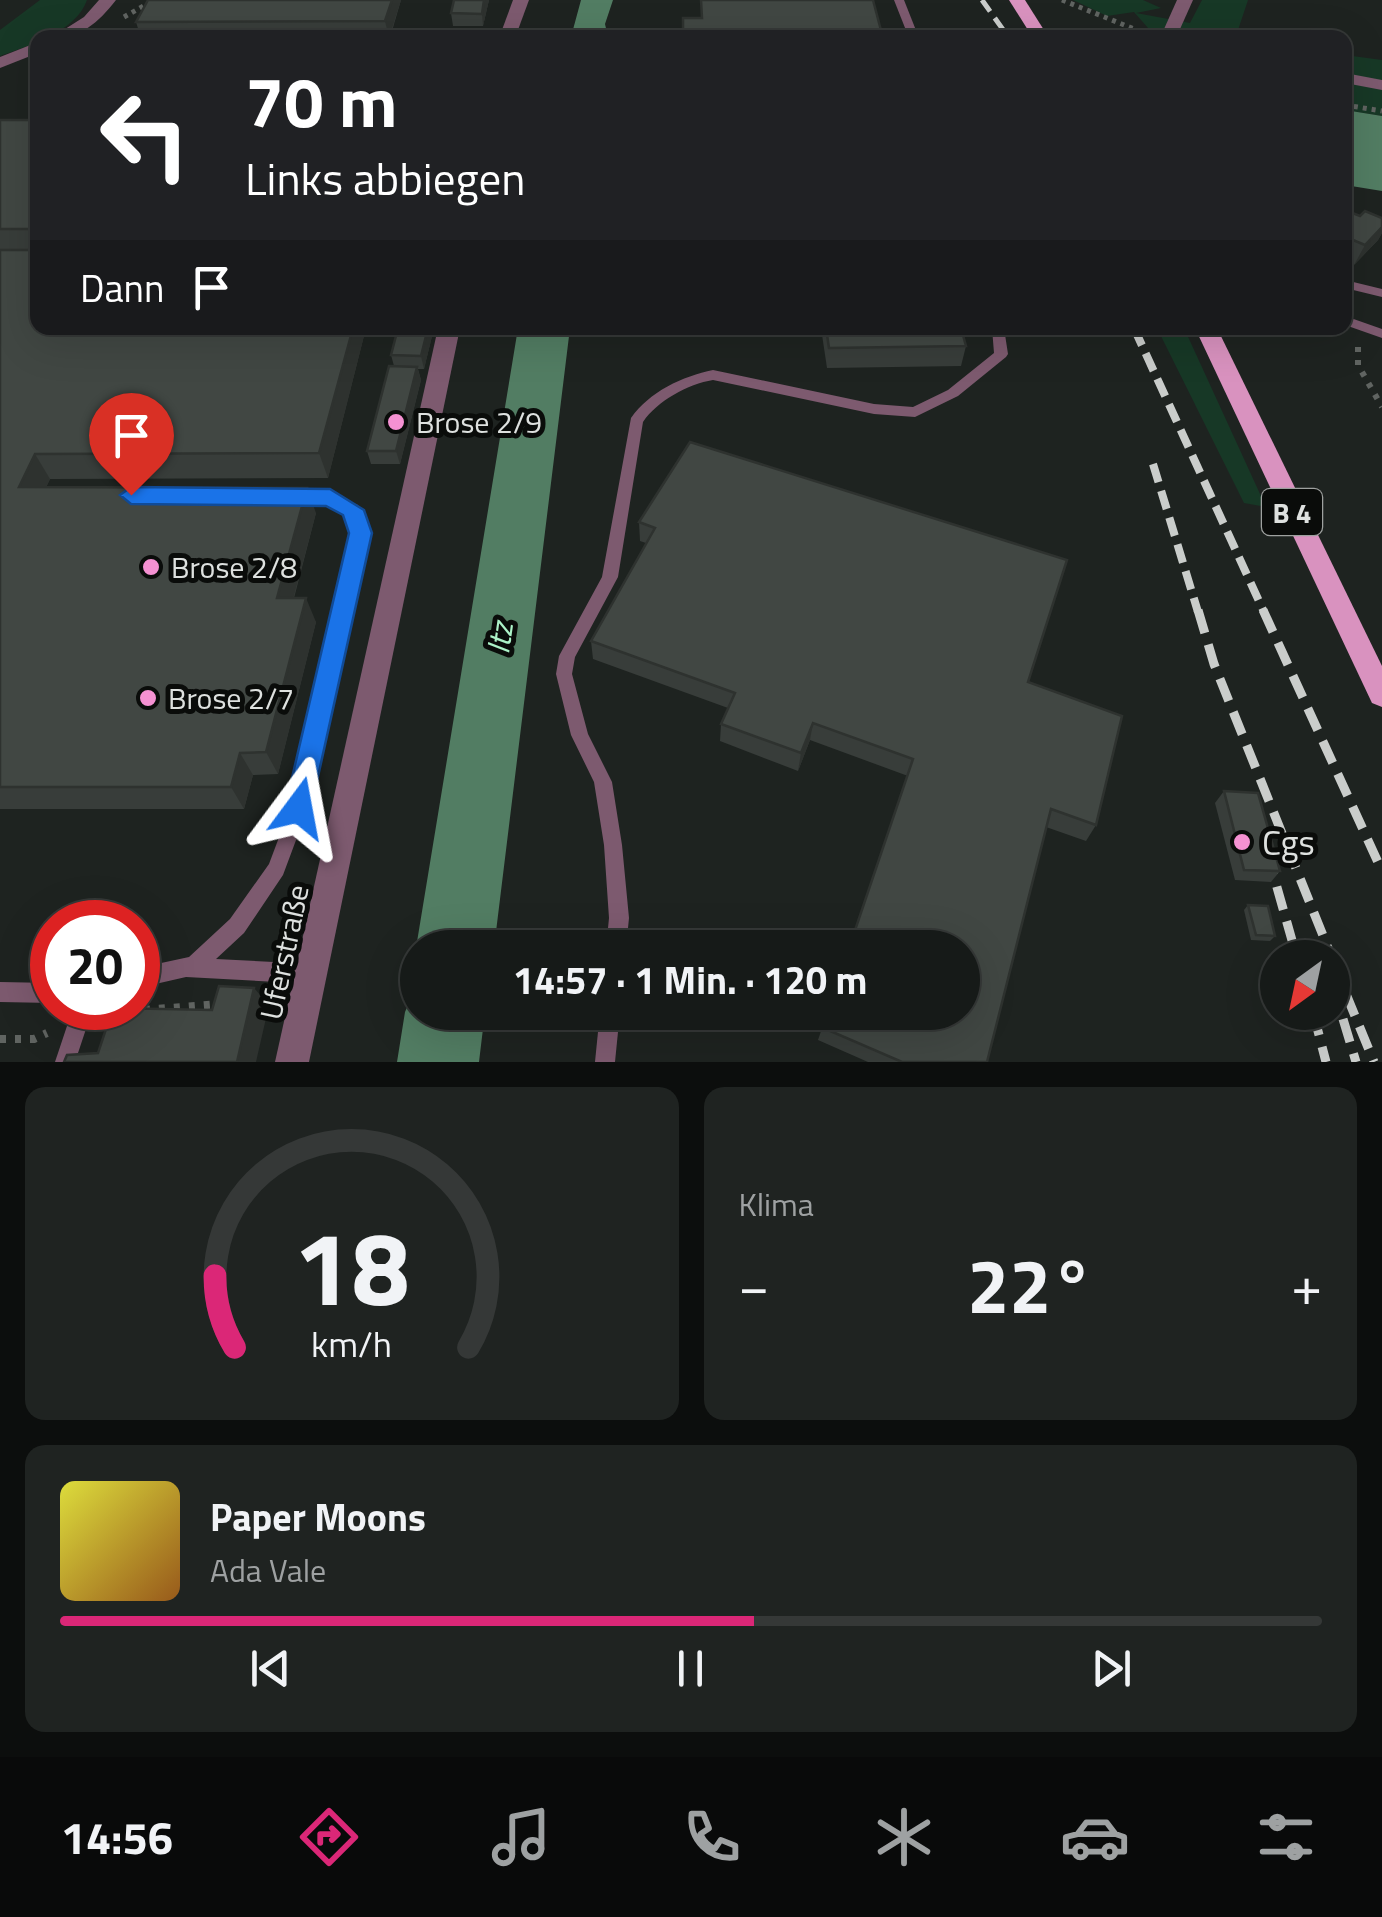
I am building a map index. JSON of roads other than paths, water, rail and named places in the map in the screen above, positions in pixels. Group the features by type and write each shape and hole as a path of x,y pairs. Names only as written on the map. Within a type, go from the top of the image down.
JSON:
{"main road":[{"path":"1016,0 1036,30"},
{"name":"B 4","path":"1209,335 1382,695"}],"street":[{"path":"73,30 90,20 108,0"},
{"path":"510,30 521,0"},
{"path":"1171,30 1184,0"},
{"path":"0,63 30,51"},
{"path":"1352,79 1382,85"},
{"name":"Uferstraße","path":"292,1062 448,335"}],"lane":[{"path":"899,0 911,30"},
{"path":"1352,286 1382,293"},
{"path":"1352,322 1382,334"},
{"path":"618,930 614,845 602,782 580,735 564,674 568,656 610,578 636,421 658,396 714,375 874,410 915,412 953,393 1001,354 999,335"},
{"path":"192,968 237,926 276,868 299,808 360,533 353,510 330,498 274,496"},
{"path":"160,974 192,968 313,974"},
{"path":"0,992 30,993"},
{"path":"65,1062 76,1030"},
{"path":"605,1062 608,1030"}],"waterway":[{"name":"Itz","path":"458,930 543,335"},
{"name":"Itz","path":"438,1062 442,1030"}],"railway":[{"path":"982,0 1003,30"},
{"path":"1137,335 1264,612"},
{"path":"1153,464 1198,612"},
{"path":"1198,610 1214,664 1325,940"},
{"path":"1263,610 1382,871"},
{"path":"1267,852 1292,940"},
{"path":"1350,1004 1374,1062"},
{"path":"1318,1030 1326,1062"},
{"path":"1346,1030 1356,1062"}],"place":[{"name":"Brose 2/9","path":"396,422"},
{"name":"Brose 2/8","path":"151,567"},
{"name":"Brose 2/7","path":"148,698"},
{"name":"Cgs","path":"1242,842"}]}
